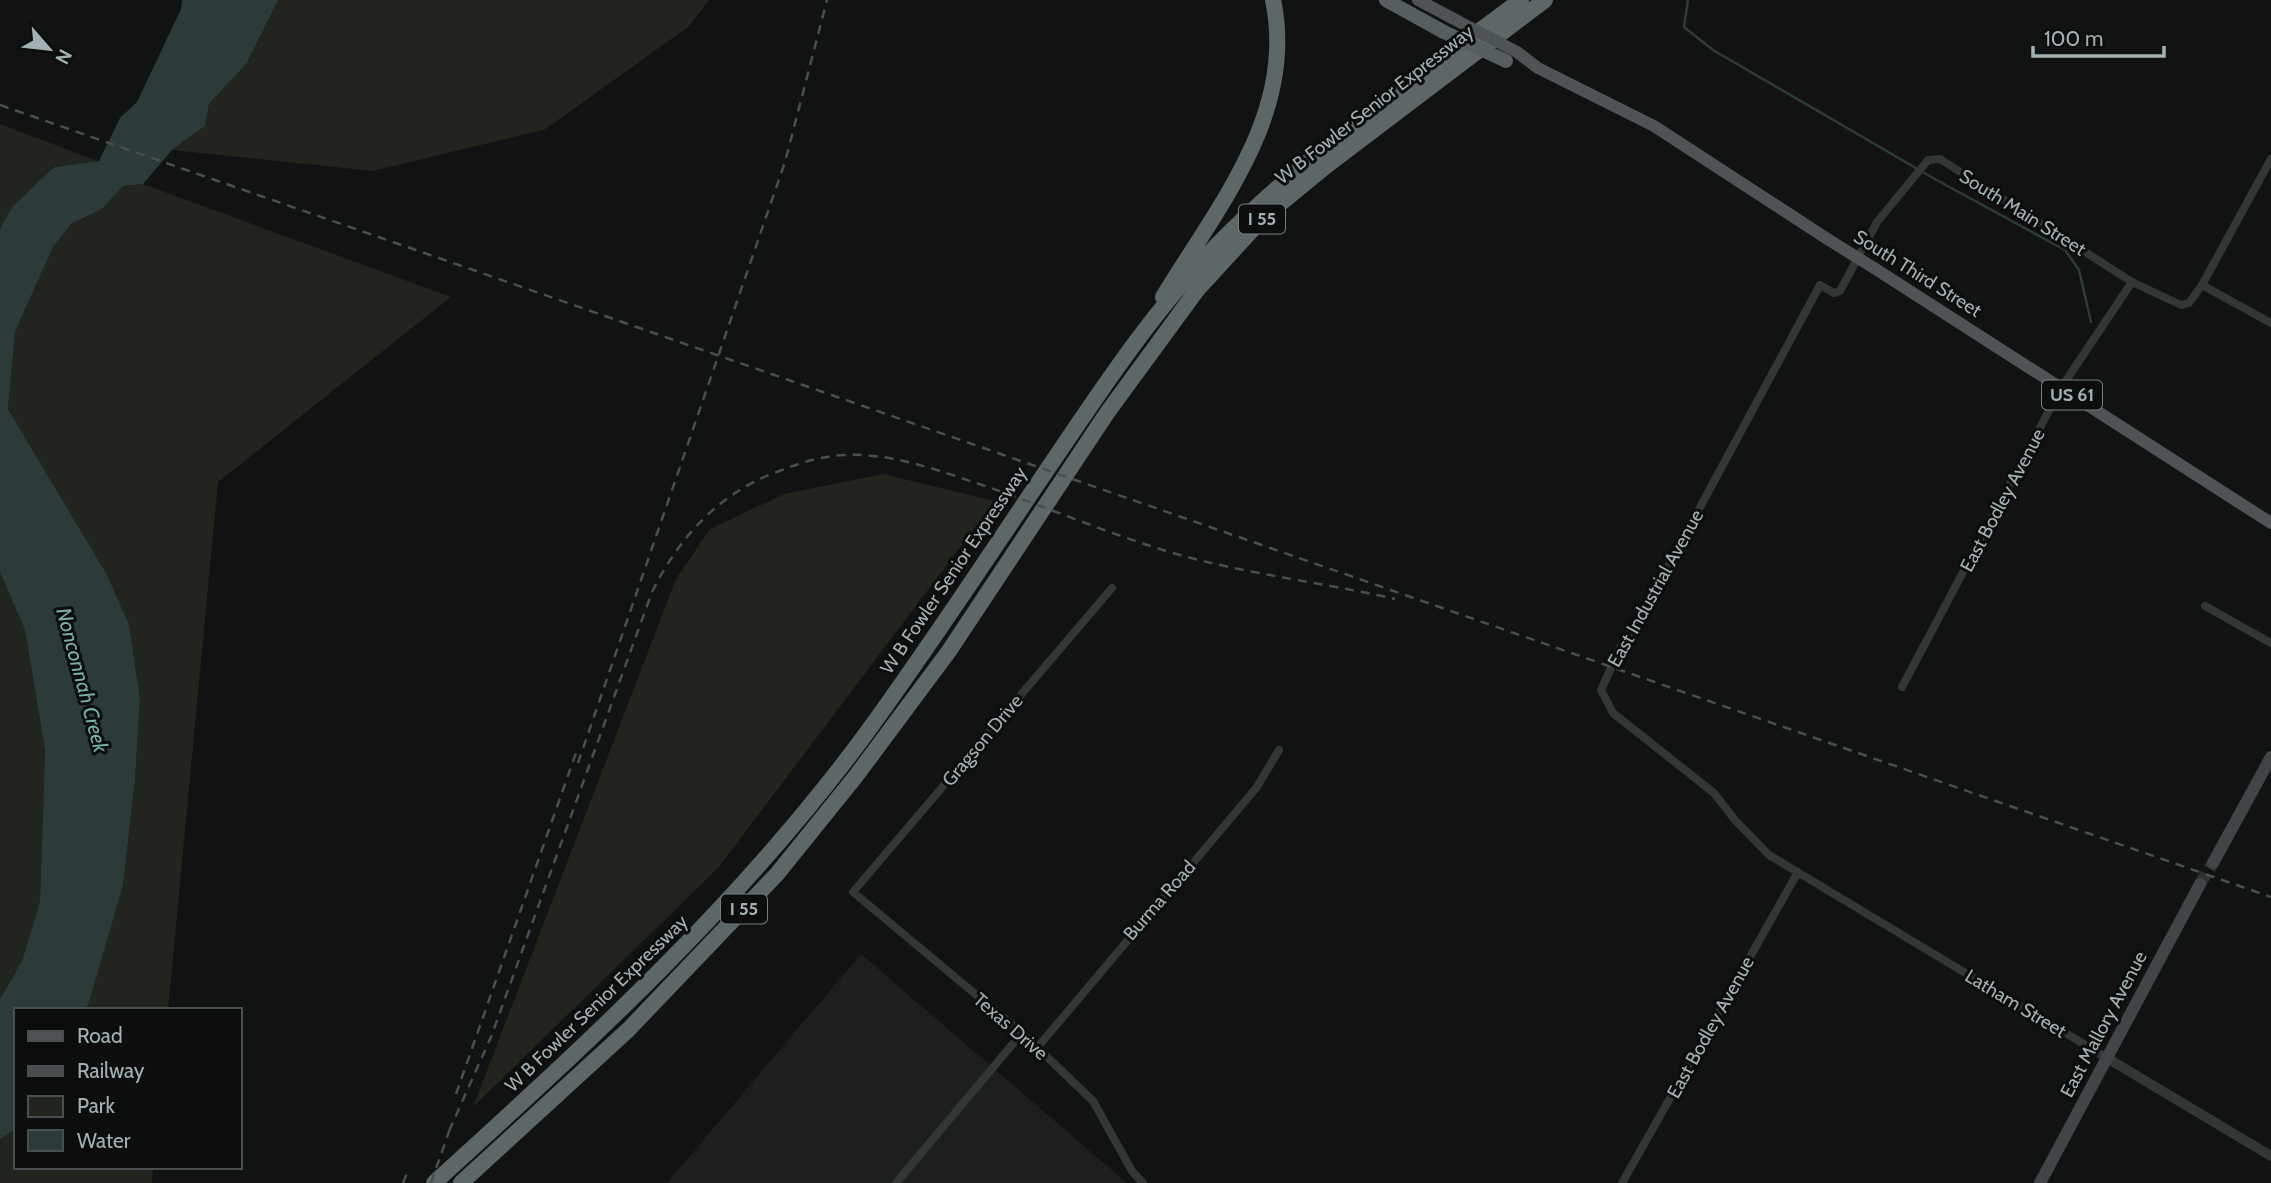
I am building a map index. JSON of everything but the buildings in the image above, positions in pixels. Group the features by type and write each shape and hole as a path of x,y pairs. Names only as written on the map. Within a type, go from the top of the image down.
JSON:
{"highway":[{"path":"1135,342 1244,166 1265,118 1279,59 1273,0"},
{"name":"South Third Street","path":"1386,0 1444,32 1512,56"},
{"name":"W B Fowler Senior Expressway","path":"434,1183 578,1054 663,971 740,888 804,813 910,673 1135,342 1216,246 1303,164 1521,0"},
{"name":"W B Fowler Senior Expressway","path":"461,1183 628,1030 776,874 856,776 949,650 1107,413 1197,290 1264,217 1545,0"}],"main road":[{"name":"South Third Street","path":"1418,0 1512,56 1654,126 2271,523"},
{"path":"2213,863 2271,757"},
{"name":"East Mallory Avenue","path":"2040,1183 2200,884"}],"street":[{"name":"South Main Street","path":"1820,285 1834,293 1840,291 1877,222 1928,160 1940,159 2132,282 2181,305 2189,303 2202,285"},
{"path":"2271,159 2202,285 2271,323"},
{"name":"East Bodley Avenue","path":"1902,687 2061,388 2132,282"},
{"name":"East Industrial Avenue","path":"1798,872 1769,855 1713,793 1623,722 1607,705 1601,690 1621,646 1650,600 1820,285"},
{"name":"Gragson Drive","path":"853,892 1112,588"},
{"path":"2205,606 2271,643"},
{"name":"Burma Road","path":"1037,1048 1257,786 1279,750"},
{"name":"East Bodley Avenue","path":"1622,1183 1798,872"},
{"name":"Latham Street","path":"1798,872 2271,1156"},
{"name":"Texas Drive","path":"853,892 1022,1034 1093,1101 1132,1171 1143,1183"},
{"path":"896,1183 1022,1034"}],"shaded area":[{"path":"861,954 1127,1183 667,1183"}],"green space":[{"path":"278,0 709,0 688,27 544,130 372,171 172,150 205,126 209,104 247,63"},
{"path":"0,124 98,161 53,167 0,229"},
{"path":"143,184 451,297 218,482 168,1008 86,1008 123,885 135,780 140,698 129,624 106,573 8,409 15,332 53,247 71,224 102,209 123,186"},
{"path":"883,474 995,501 719,867 473,1107 676,579 710,529 784,494"},
{"path":"0,572 25,630 45,751 40,902 22,961 0,999"},
{"path":"14,1130 14,1169 153,1169 152,1183 0,1183 0,1139"}],"water":[{"name":"Nonconnah Creek","path":"182,0 278,0 247,63 209,104 205,126 172,150 143,184 123,186 102,209 71,224 53,247 15,332 8,409 106,573 129,624 140,698 135,780 123,885 89,1002 86,1008 14,1008 14,1130 0,1139 0,999 22,961 40,902 45,751 25,630 0,572 0,229 13,206 54,167 99,161 120,118 137,102 181,9"}],"waterway":[{"path":"1688,0 1684,27 1713,50 1933,178 2065,250 2079,270 2091,322"}],"tunnel":[{"path":"2200,884 2213,863"}],"railway":[{"path":"578,763 785,162 827,0"},
{"path":"0,105 2271,897"},
{"path":"449,1131 491,1037 652,592 687,536 717,506 754,482 808,461 826,457 878,456 958,477 1173,553 1228,567 1395,599"},
{"path":"456,1094 577,750"},
{"path":"431,1183 452,1123"},
{"path":"403,1183 409,1168"}]}
